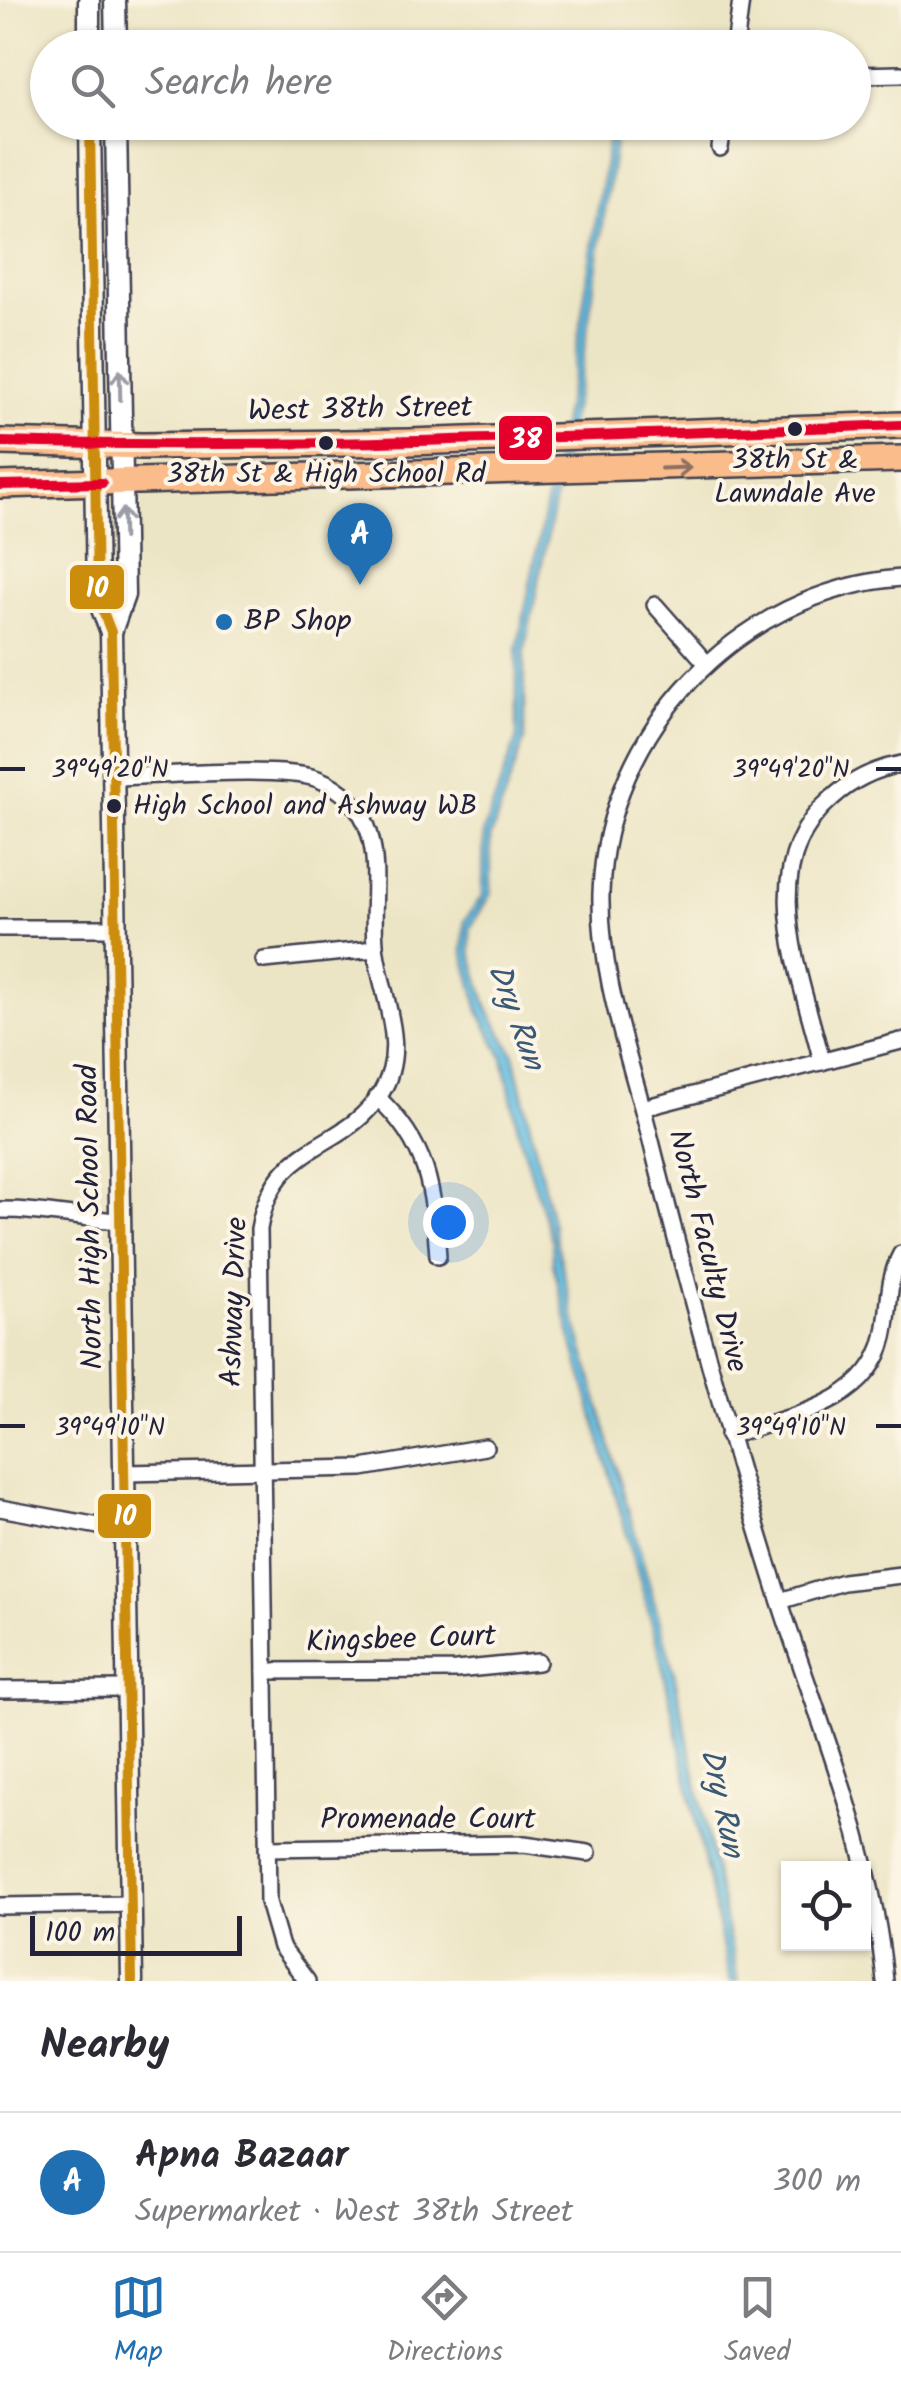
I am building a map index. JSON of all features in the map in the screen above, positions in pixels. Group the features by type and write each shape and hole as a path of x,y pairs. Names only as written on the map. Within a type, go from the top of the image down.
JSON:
{"main road":[{"name":"West 38th Street","path":"0,442 121,446 584,437 901,425"},
{"path":"0,486 901,459"}],"street":[{"path":"89,0 89,30"},
{"path":"115,0 116,30"},
{"path":"737,30 741,0"},
{"path":"871,75 901,74"},
{"name":"North High School Road","path":"90,140 97,596 111,632 132,1981"},
{"name":"North High School Road","path":"111,632 124,595 116,140"},
{"path":"720,148 721,140"},
{"name":"North Faculty Drive","path":"885,1981 862,1848 728,1436 642,1108 605,954 601,908 606,850 621,793 645,740 675,696 749,631 795,605 845,588 901,578"},
{"path":"655,605 707,664"},
{"path":"822,1062 788,917 791,864 800,838 822,806 866,775 901,764"},
{"path":"114,777 295,774 338,789 357,807 370,837 375,949 394,1042 391,1068 377,1098 407,1126 422,1154 434,1206 438,1256"},
{"path":"0,928 117,928"},
{"path":"264,960 375,949"},
{"path":"642,1108 901,1041"},
{"name":"Ashway Drive","path":"307,1981 284,1952 273,1928 268,1848 258,1242 265,1203 294,1160 360,1116 377,1098"},
{"path":"0,1210 70,1212 90,1220 121,1220"},
{"path":"728,1436 831,1402 863,1378 882,1345 888,1285 901,1254"},
{"path":"125,1472 395,1466 485,1447"},
{"path":"0,1508 126,1530"},
{"path":"780,1601 851,1580 901,1576"},
{"name":"Kingsbee Court","path":"265,1671 456,1670 538,1662"},
{"path":"0,1690 128,1689"},
{"name":"Promenade Court","path":"268,1848 524,1844 588,1853"},
{"path":"0,1906 131,1904"}],"water":[{"name":"Dry Run","path":"608,140 615,140 582,363 524,652 524,740 490,838 491,893 470,928 470,950 488,1009 514,1055 572,1310 673,1669 738,1981 730,1981 658,1644 572,1340 553,1263 552,1241 518,1129 503,1057 480,1014 463,951 465,921 483,895 484,831 517,738 517,650 575,361"}],"transit line":[{"name":"10","path":"90,140 97,596 111,632 132,1981"},
{"name":"38","path":"0,442 338,443 901,425"},
{"name":"38","path":"0,485 102,483"}],"place":[{"name":"38th St & Lawndale Ave","path":"795,429"},
{"name":"38th St & High School Rd","path":"326,443"},
{"name":"Apna Bazaar","path":"360,585"},
{"name":"BP Shop","path":"224,622"},
{"name":"High School and Ashway WB","path":"114,806"}]}
